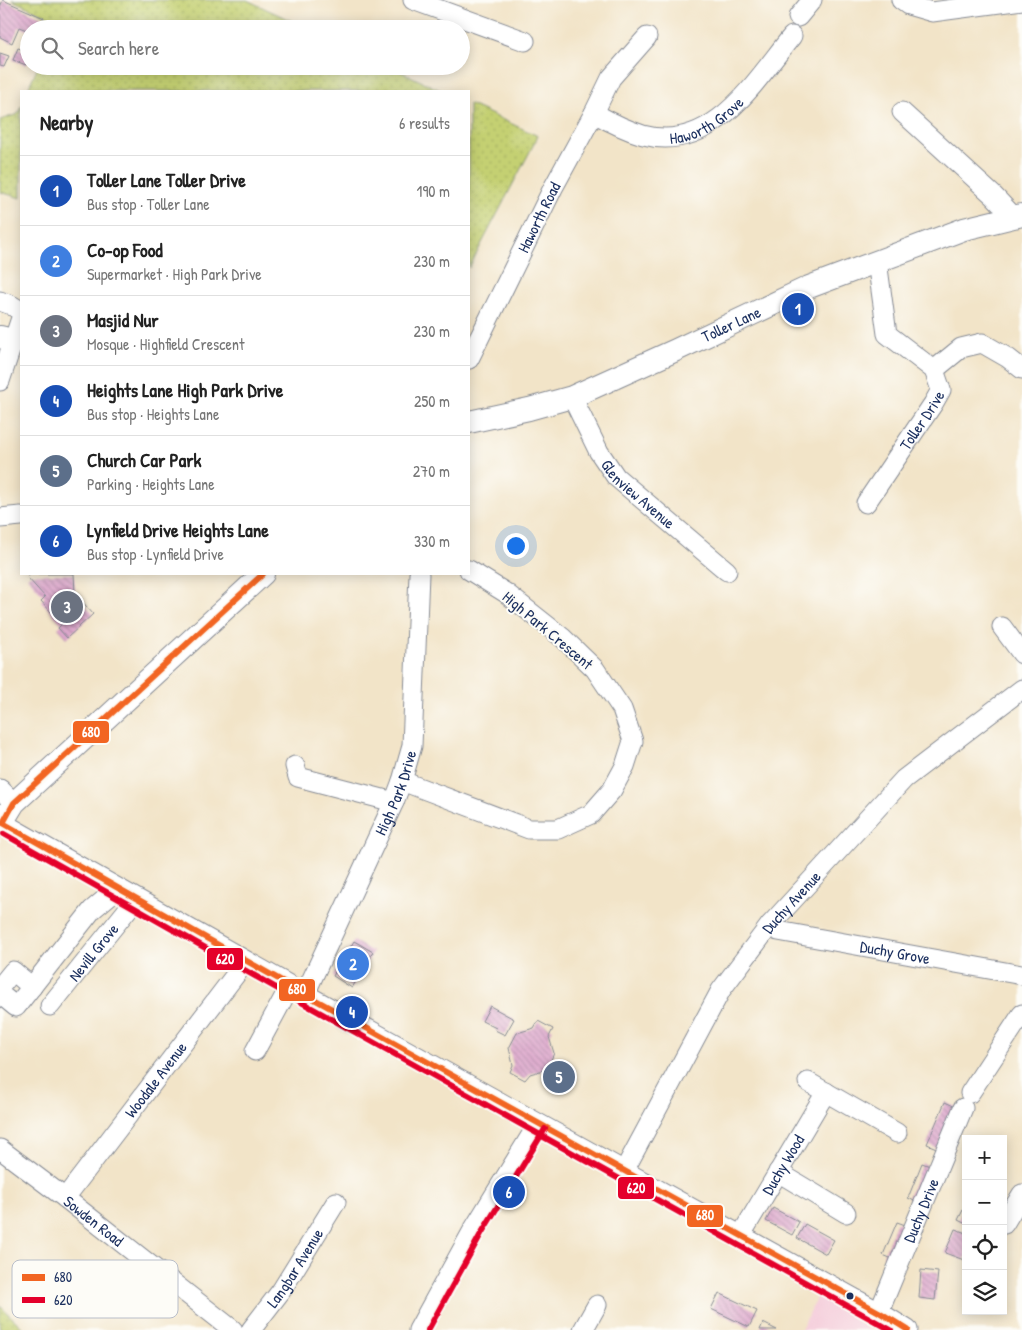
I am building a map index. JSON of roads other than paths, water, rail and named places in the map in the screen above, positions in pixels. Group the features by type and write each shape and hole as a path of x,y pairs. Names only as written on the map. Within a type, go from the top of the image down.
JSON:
{"main road":[{"name":"Toller Lane","path":"470,422 529,409 572,397 809,287 964,229 1018,216"},
{"path":"2,825 7,796 263,575"}],"street":[{"path":"413,0 468,20"},
{"path":"798,17 812,0"},
{"path":"901,0 908,5 932,12 1022,0"},
{"path":"470,21 525,41"},
{"name":"Haworth Grove","path":"594,113 619,126 643,135 664,139 691,134 717,122 734,108 792,36"},
{"name":"Haworth Road","path":"470,357 553,188 611,78 647,37"},
{"path":"902,112 1018,216"},
{"name":"Toller Drive","path":"866,503 941,390 934,370 887,334 877,261"},
{"path":"0,301 20,310"},
{"path":"0,381 20,320"},
{"path":"934,370 961,348 982,343 1008,358 1022,369"},
{"name":"Glenview Avenue","path":"572,397 599,452 616,477 727,571"},
{"path":"0,518 20,516"},
{"name":"High Park Crescent","path":"402,781 529,829 558,829 591,814 612,790 625,766 633,741 622,709 595,668 563,638 506,593 470,571"},
{"name":"High Park Drive","path":"255,1051 297,990 394,802 402,781 412,746 419,575"},
{"path":"1002,627 1022,654"},
{"name":"Duchy Avenue","path":"624,1170 721,990 770,925 904,779 1022,689"},
{"path":"295,766 298,777 394,802"},
{"path":"2,825 879,1312 908,1330"},
{"path":"0,994 16,1007 92,910 117,889"},
{"name":"Nevill Grove","path":"50,1006 136,899"},
{"name":"Duchy Grove","path":"770,925 778,931 1022,975"},
{"name":"Woodale Avenue","path":"65,1198 246,961"},
{"path":"0,987 13,971 32,987"},
{"name":"Duchy Drive","path":"879,1312 966,1100 1022,1014"},
{"path":"808,1082 897,1133"},
{"name":"Duchy Wood","path":"740,1235 826,1092"},
{"path":"418,1330 473,1230 538,1124"},
{"name":"Sowden Road","path":"0,1150 143,1260"},
{"path":"778,1172 846,1213"},
{"path":"1007,1219 1022,1194"},
{"name":"Langbar Avenue","path":"251,1330 281,1291 336,1202"},
{"name":"Sowden Road","path":"178,1287 232,1330"},
{"path":"583,1330 597,1305"}],"place":[{"name":"Toller Lane Toller Drive","path":"798,309"},
{"name":"Masjid Nur","path":"67,607"},
{"name":"Co-op Food","path":"353,964"},
{"name":"Heights Lane High Park Drive","path":"352,1012"},
{"name":"Church Car Park","path":"559,1077"},
{"name":"Lynfield Drive Heights Lane","path":"509,1192"}]}
